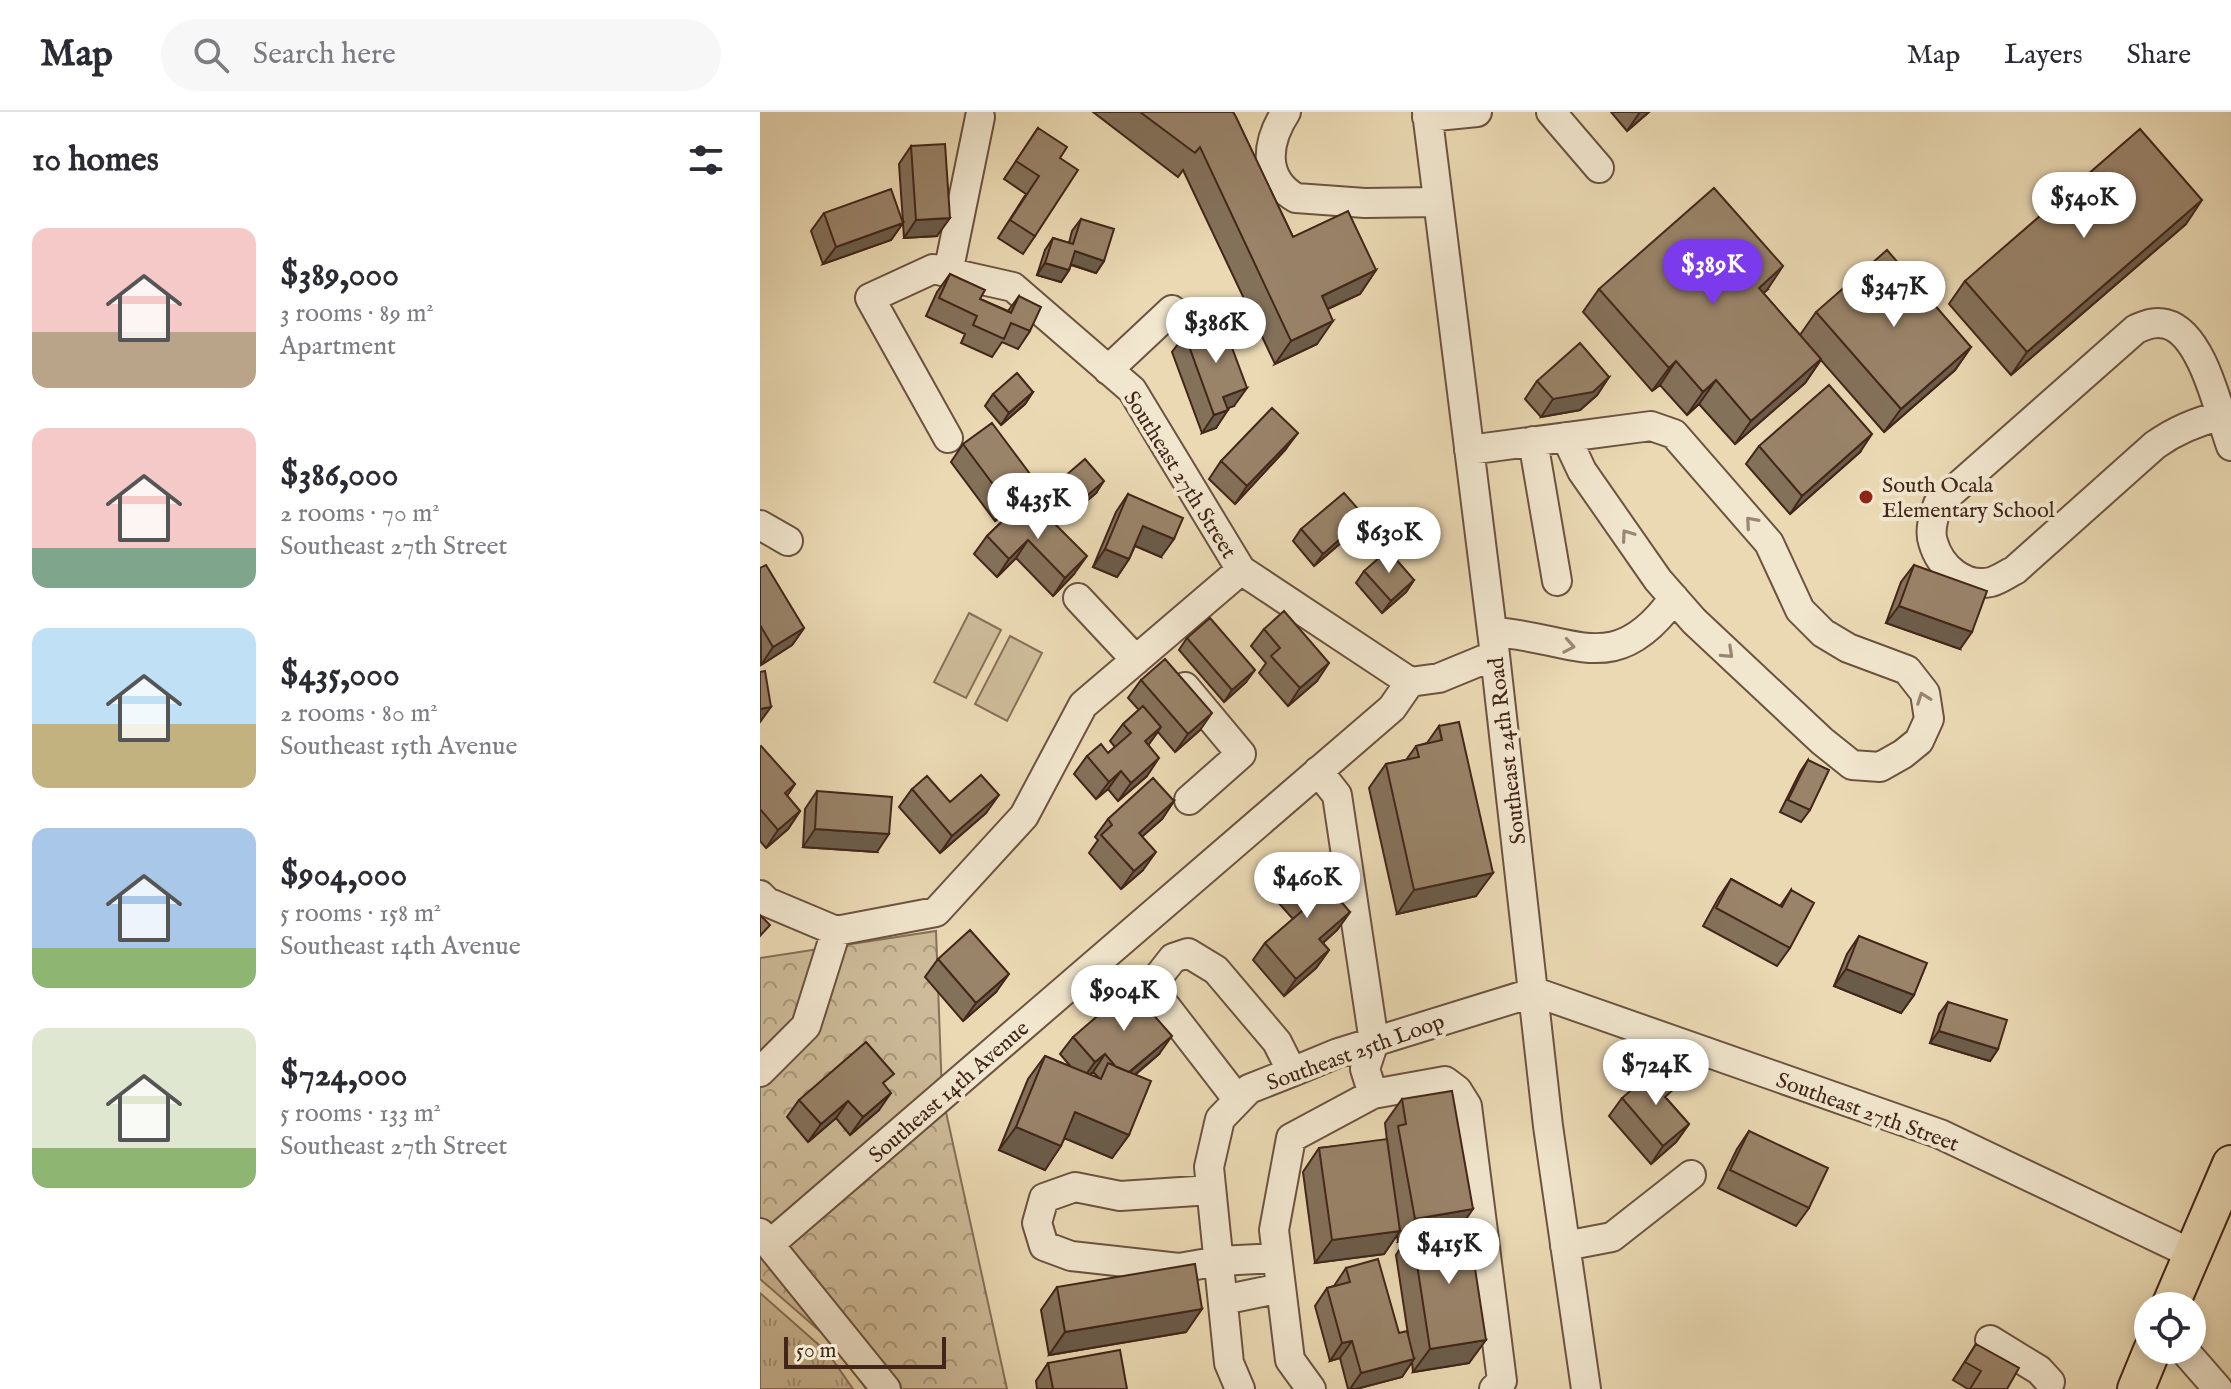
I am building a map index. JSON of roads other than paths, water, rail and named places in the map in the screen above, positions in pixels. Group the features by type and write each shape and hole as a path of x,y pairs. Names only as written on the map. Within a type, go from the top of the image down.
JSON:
{"main road":[{"path":"2176,1292 2231,1164"},
{"path":"2136,1389 2146,1364"}],"street":[{"path":"1286,112 1274,134 1270,154 1278,183 1296,198 1343,202 1438,202"},
{"path":"1427,114 1477,112"},
{"path":"1551,112 1599,168"},
{"name":"Southeast 24th Road","path":"1427,114 1494,644 1548,1126 1586,1389"},
{"path":"948,273 980,117"},
{"name":"Southeast 27th Street","path":"948,438 870,298 933,269 1013,287 1132,390 1241,570 1410,682"},
{"path":"1108,370 1172,310"},
{"path":"2220,416 2193,422 2174,431 2015,570 1991,582 1968,581 1954,574 1941,559 1932,540 1933,517 1938,504 2136,329 2152,323 2167,324 2185,333 2196,348 2231,446"},
{"path":"1469,450 1533,441 1651,426 1674,434 1769,543 1800,610 1823,633 1848,648 1907,670 1925,693 1929,719 1919,741 1880,767 1852,765 1822,741 1694,621 1658,580 1582,471 1566,437"},
{"path":"1533,441 1557,581"},
{"path":"760,525 788,541"},
{"path":"760,895 767,902 836,931 936,912 1024,816 1083,705 1241,570"},
{"path":"1078,598 1144,653 1241,754 1189,800"},
{"path":"1410,682 1439,678 1512,633 1564,646 1594,650 1613,647 1640,634 1657,620 1674,598"},
{"name":"Southeast 14th Avenue","path":"765,1238 1392,708 1410,682"},
{"path":"1318,771 1337,795 1374,1042 1365,1069 1373,1094"},
{"path":"760,1072 806,1026 836,931"},
{"path":"1238,1100 1160,999 1155,981 1173,958 1188,953 1216,970 1277,1042 1292,1072"},
{"name":"Southeast 27th Street","path":"1535,992 1940,1134 2192,1254"},
{"name":"Southeast 25th Loop","path":"1234,1387 1209,1167 1220,1119 1249,1089 1374,1042 1535,992"},
{"path":"1311,1389 1290,1360 1274,1230 1291,1138 1373,1094 1445,1081 1457,1090 1467,1106 1502,1381 1494,1389"},
{"path":"1565,1246 1612,1237 1691,1175"},
{"path":"1211,1190 1120,1196 1075,1187 1044,1198 1037,1223 1044,1246 1071,1256 1179,1268 1219,1261 1277,1258"},
{"path":"765,1238 886,1389"},
{"path":"1223,1300 1281,1288"},
{"path":"1990,1340 2039,1370 2053,1387"},
{"path":"2196,1364 2218,1389"}],"place":[{"name":"South Ocala Elementary School","path":"1866,497"}]}
